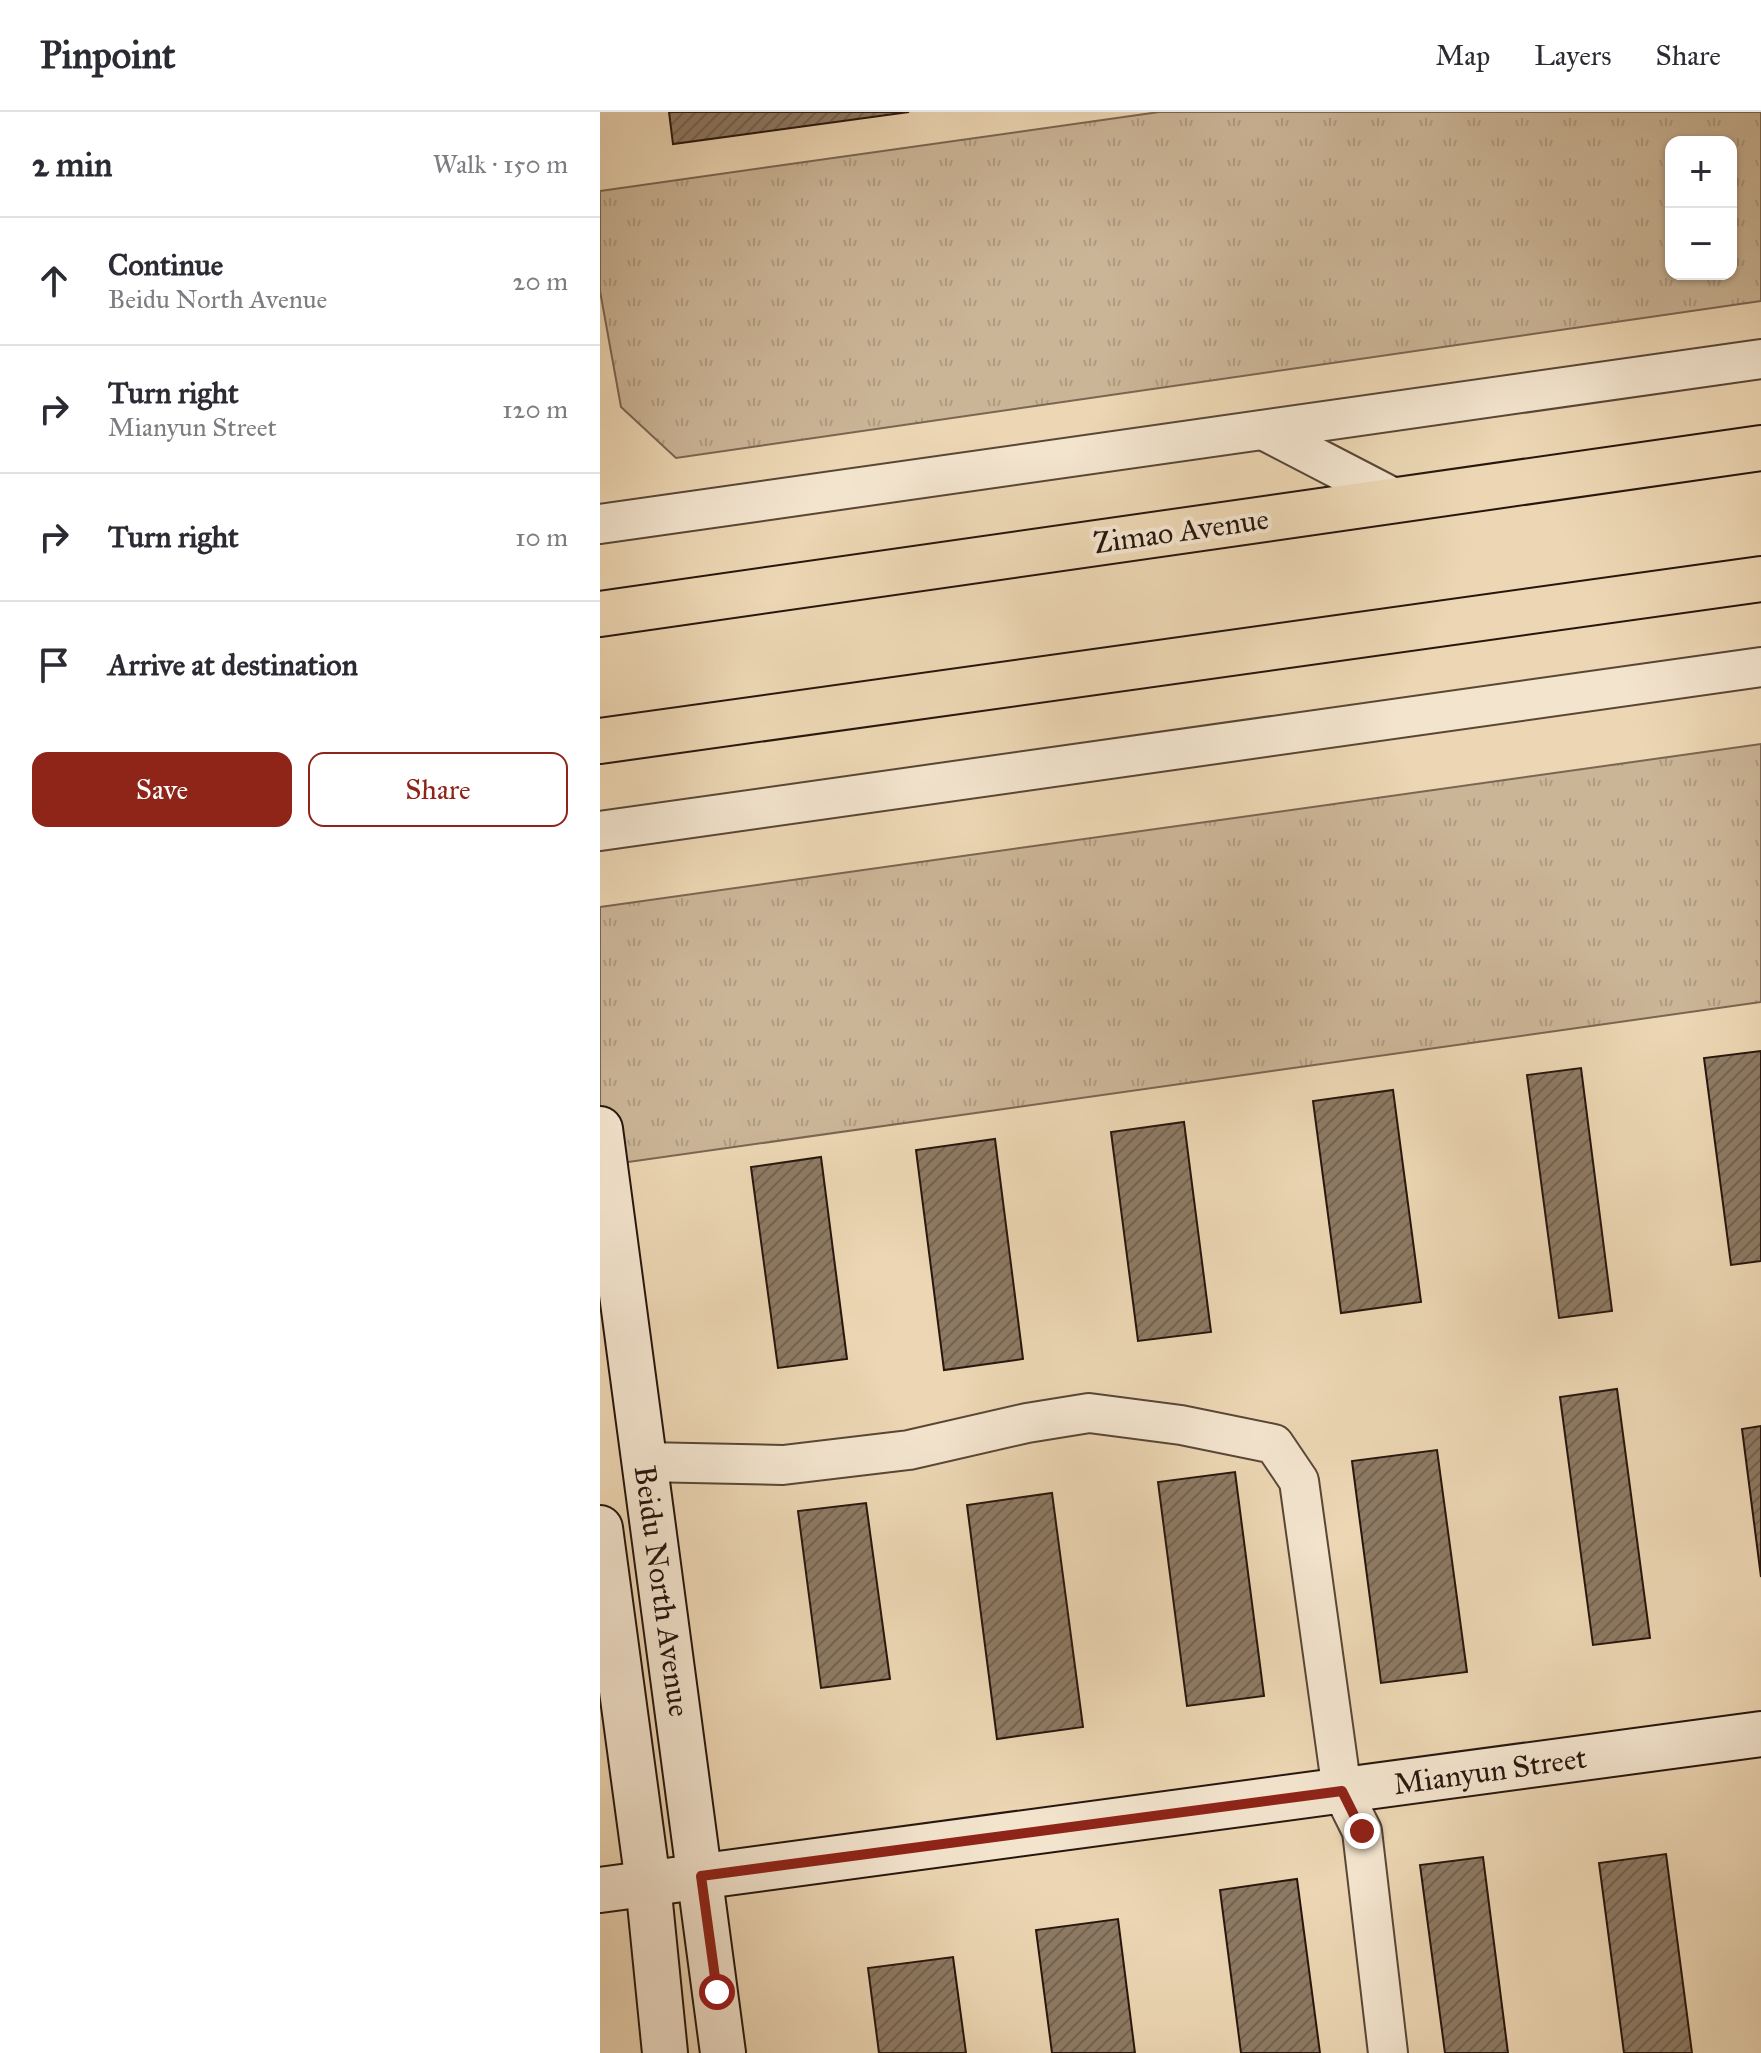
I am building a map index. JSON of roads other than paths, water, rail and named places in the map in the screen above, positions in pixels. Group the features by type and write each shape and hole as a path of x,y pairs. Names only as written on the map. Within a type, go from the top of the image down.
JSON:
{"highway":[{"name":"Zimao Avenue","path":"600,614 1761,448"},
{"path":"600,741 1761,579"}],"street":[{"path":"600,524 1761,359"},
{"path":"1263,430 1398,500"},
{"path":"600,831 1761,667"},
{"name":"Beidu North Avenue","path":"600,1129 723,2053"},
{"path":"644,1462 783,1465 909,1450 1027,1423 1089,1413 1181,1425 1274,1444 1299,1481 1342,1791 1362,1831 1388,2053"},
{"name":"Beidu North Avenue","path":"600,1528 648,1883 665,2053"},
{"name":"Mianyun Street","path":"600,1890 1761,1734"}]}
